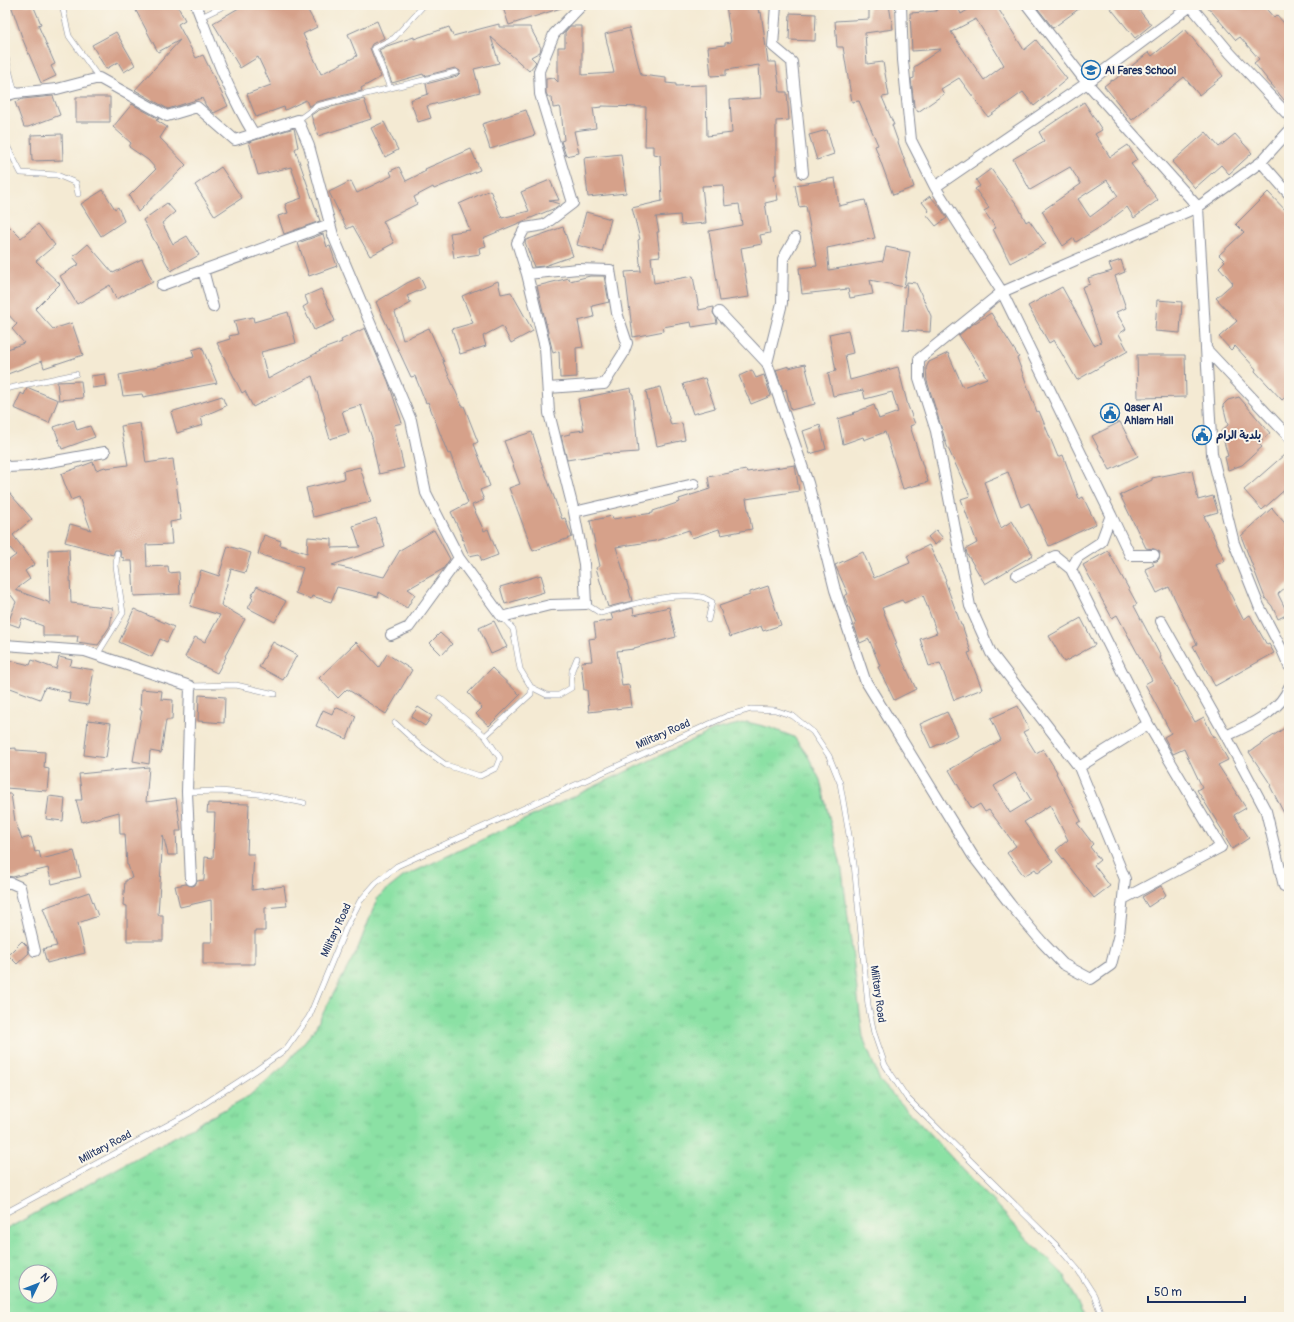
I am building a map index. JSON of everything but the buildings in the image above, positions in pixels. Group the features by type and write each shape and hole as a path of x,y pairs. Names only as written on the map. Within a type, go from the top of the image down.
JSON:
{"street":[{"path":"196,5 214,52 241,112 254,134"},
{"path":"10,94 57,89 99,78 166,116 197,107 235,140 298,120 309,146 330,224 410,420 426,493 459,558 502,617 550,605 586,604 584,564 574,512 549,413 545,346 527,274 517,243 525,228 544,225 573,203 540,94 539,71 554,34 582,5"},
{"path":"776,5 773,46 792,62 803,173"},
{"path":"901,5 903,60 911,140 935,187 1002,292 1130,555 1154,555"},
{"path":"1027,5 1087,83 1198,207 1212,454 1234,543 1259,606 1289,666"},
{"path":"935,187 1087,83 1191,5 1230,53 1289,116"},
{"path":"719,312 767,363 808,483 835,590 865,680 973,856 1010,904 1047,948 1063,964 1091,979 1111,965 1119,934 1125,879 1079,767 991,653 970,606 936,431 919,378 919,359 1002,292 1198,207 1261,162 1289,131"},
{"path":"1261,162 1289,194"},
{"path":"162,285 330,224"},
{"path":"767,363 782,303 783,259 795,238"},
{"path":"527,274 578,269 610,270 617,312 627,343 623,354 604,384 548,388"},
{"path":"203,270 213,307"},
{"path":"1207,350 1289,437"},
{"path":"5,465 7,467 28,466 106,452"},
{"path":"574,512 694,484"},
{"path":"1071,568 1078,557 1100,542 1111,515"},
{"path":"1017,575 1054,556 1071,568 1148,724 1221,847 1123,899"},
{"path":"391,635 409,627 459,558"},
{"path":"1161,621 1226,736 1266,811 1284,886"},
{"path":"5,645 85,651 190,686 187,792 191,880"},
{"path":"1226,736 1253,723 1279,704 1287,693 1289,687"},
{"path":"1079,767 1148,724"},
{"path":"5,883 11,883 20,887 35,951"}],"lane":[{"path":"62,5 69,36 99,78"},
{"path":"201,17 226,5"},
{"path":"390,88 374,48 394,38 424,5"},
{"path":"5,54 10,94"},
{"path":"298,120 317,106 456,72"},
{"path":"5,142 21,173 57,175 76,183 78,194"},
{"path":"5,389 76,374"},
{"path":"97,654 123,613 116,566 117,553"},
{"path":"586,604 600,613 661,598 686,595 702,597 712,602 708,620"},
{"path":"485,736 531,694 531,687 520,668 513,629 502,617"},
{"path":"531,687 547,695 560,695 570,688 572,670 577,658"},
{"path":"190,686 236,685 275,694"},
{"path":"395,723 420,746 446,765 480,776 496,768 500,758 485,736 440,698"},
{"name":"Military Road","path":"5,1213 190,1113 286,1049 309,1017 346,928 360,901 376,883 397,866 727,716 751,709 774,710 793,716 813,732 829,756 840,783 854,864 868,1005 874,1033 885,1065 907,1098 1059,1248 1078,1270 1094,1296 1102,1317"},
{"path":"187,792 219,791 258,794 304,803"}],"green space":[{"path":"747,722 771,728 794,737 808,756 820,780 842,870 863,1037 880,1081 1027,1238 1065,1276 1084,1317 5,1317 5,1230 249,1096 286,1064 314,1030 358,948 378,897 403,877 714,730"}],"place":[{"name":"Al Fares School","path":"1091,70"},
{"name":"Qaser Al Ahlam Hall","path":"1110,413"},
{"name":"بلدية الرام","path":"1202,435"}]}
